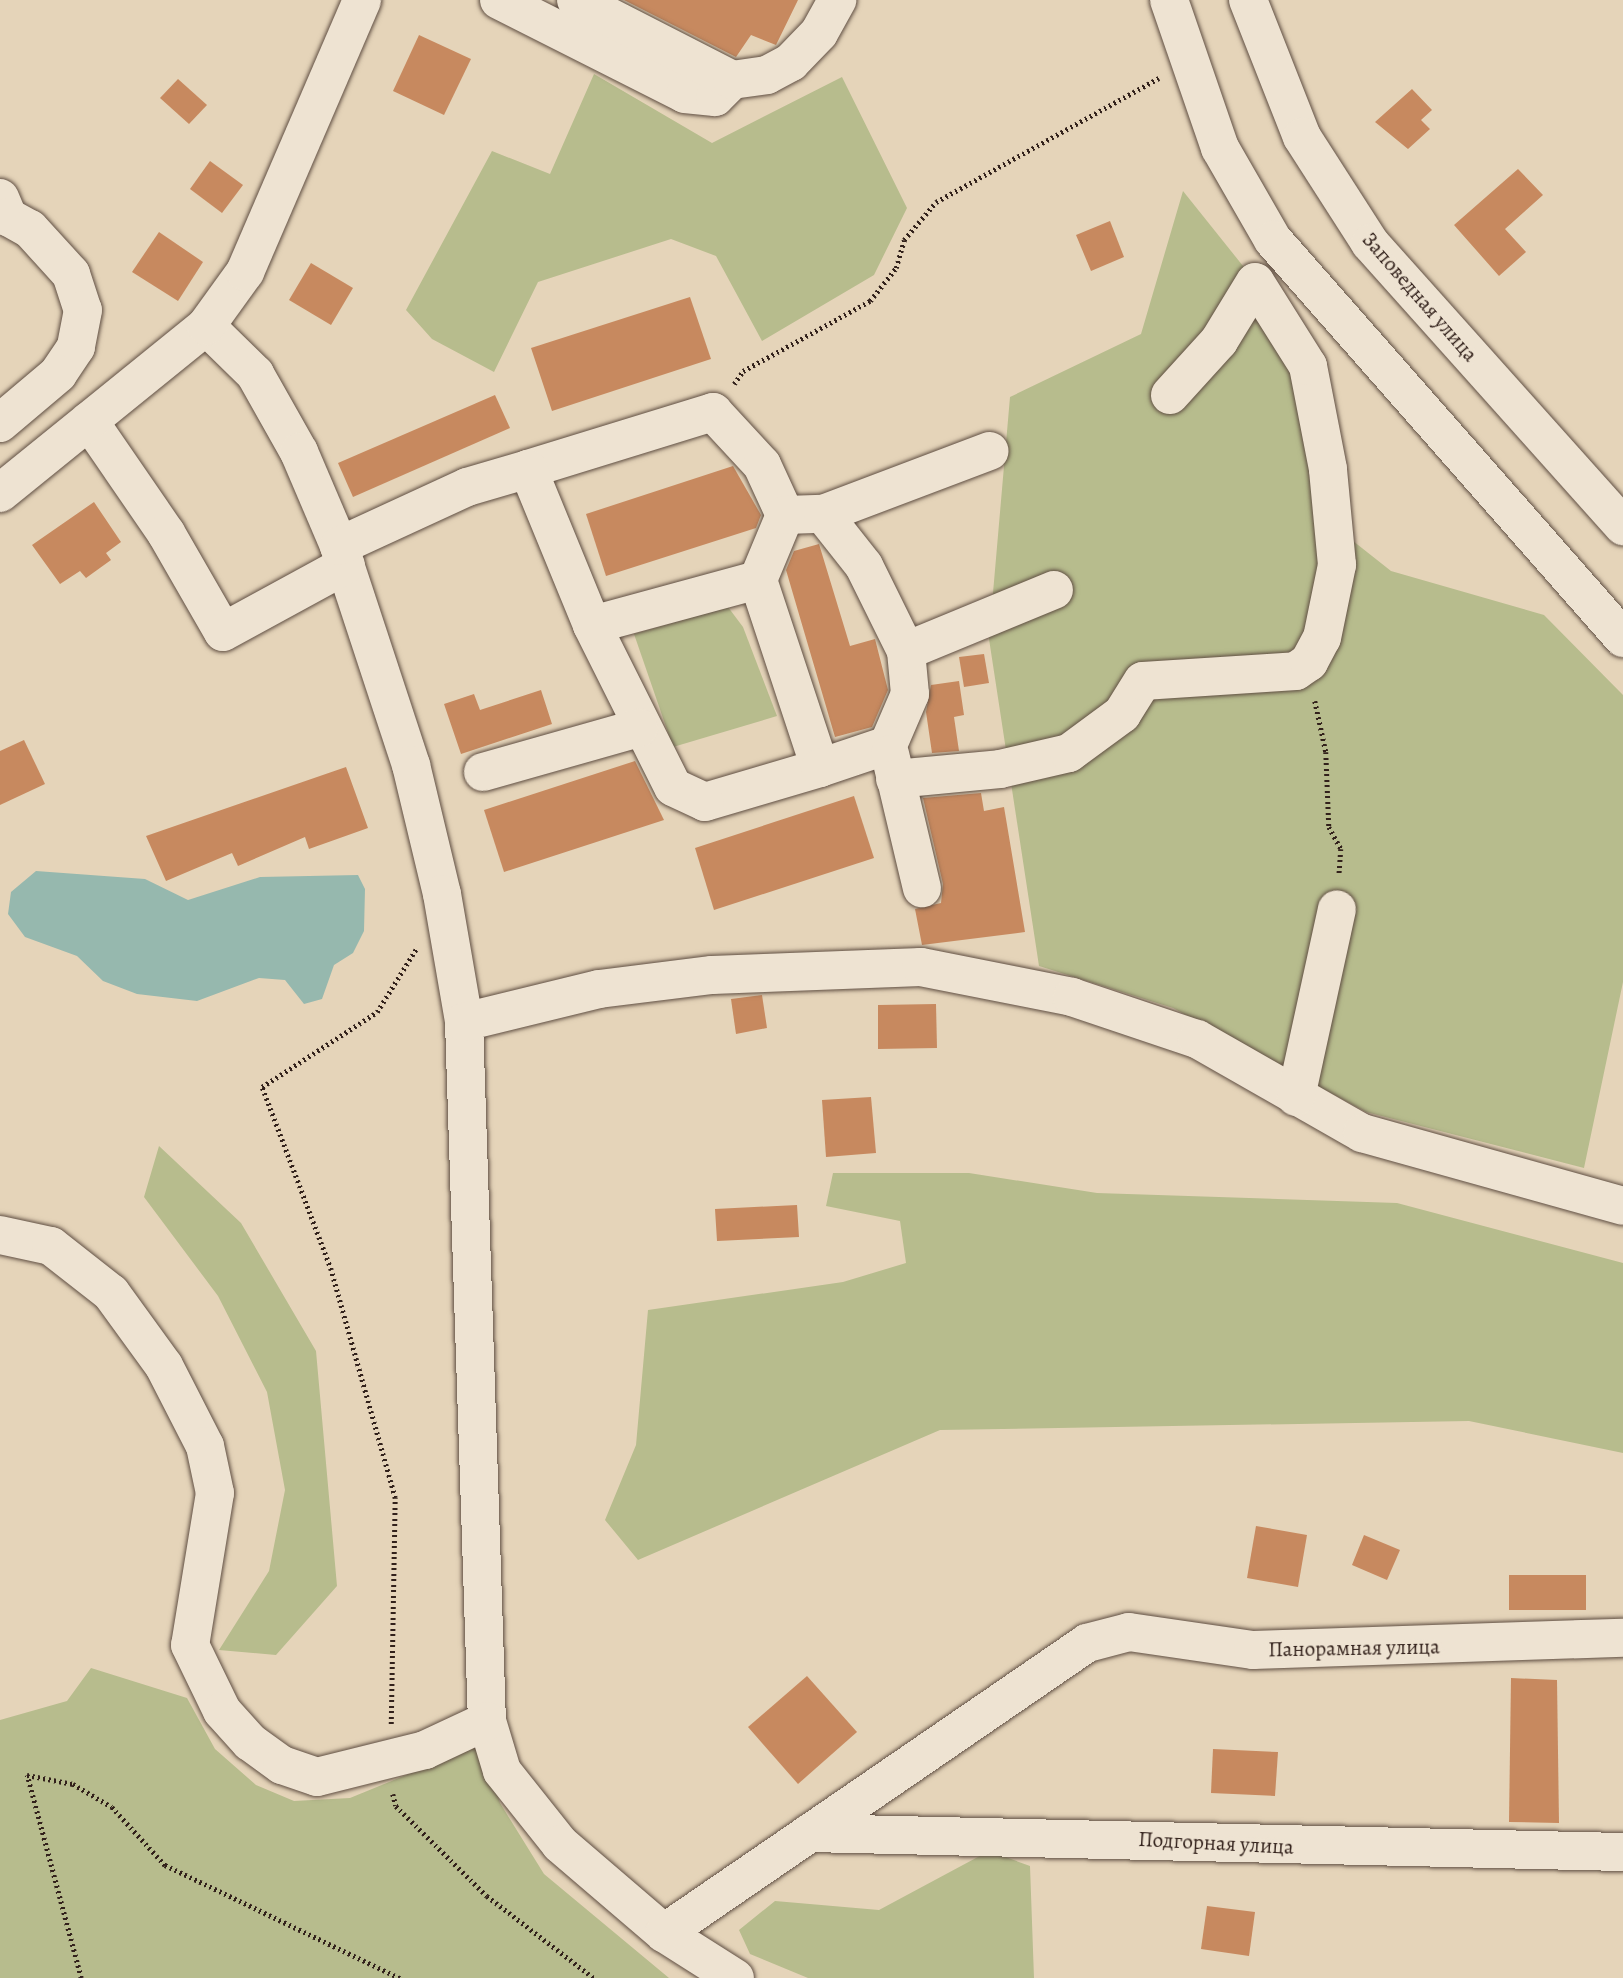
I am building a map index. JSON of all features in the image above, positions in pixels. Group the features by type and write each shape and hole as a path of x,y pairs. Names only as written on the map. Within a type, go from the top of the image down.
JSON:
{"street":[{"path":"0,493 206,326 245,272 362,0"},
{"path":"499,0 685,93 715,97 732,79"},
{"path":"576,0 732,79 767,75 791,62 819,33 837,0"},
{"path":"1169,0 1220,148 1273,240 1623,638"},
{"name":"Заповедная улица","path":"1248,0 1302,137 1370,243 1623,526"},
{"path":"0,423 58,374 76,347 83,310 71,274 30,229 3,211"},
{"path":"528,469 592,625 639,728 673,787 705,802 820,768 891,762 1000,769 1069,753 1122,714 1143,681 1296,671 1309,662 1322,638 1338,565 1328,469 1308,366 1255,282 1219,341 1170,395"},
{"path":"206,326 255,374 299,452 343,555 411,765 464,1022 487,1721 502,1770 561,1844 664,1933 735,1978"},
{"path":"89,421 166,533 223,632 343,555 467,487 713,412 762,465 785,515 758,580 820,768"},
{"path":"785,515 823,514 990,451"},
{"path":"823,514 864,566 906,651 910,694 891,762 922,888"},
{"path":"592,625 758,580"},
{"path":"906,651 1054,590"},
{"path":"483,772 639,728"},
{"path":"1296,1097 1338,909"},
{"path":"464,1022 599,989 712,975 920,967 1072,997 1197,1039 1362,1133 1623,1206"},
{"path":"0,1235 51,1246 111,1293 164,1366 205,1446 215,1493 190,1645 222,1711 282,1765 317,1777 384,1763 487,1721"},
{"name":"Панорамная улица","path":"664,1933 1087,1643 1129,1632 1253,1650 1623,1639"},
{"name":"Подгорная улица","path":"810,1833 1623,1852"}],"path":[{"path":"713,412 743,371 870,301 896,268 904,240 936,202 1189,64"},
{"path":"1296,671 1315,701 1326,752 1329,827 1341,849 1338,909"},
{"path":"418,944 377,1012 262,1087 331,1270 396,1498 393,1709 384,1763 396,1806 434,1847 594,1978"},
{"path":"81,1978 27,1775 73,1784 113,1807 165,1864 400,1978"}],"green space":[{"path":"594,74 712,143 842,77 907,208 874,275 762,341 716,256 671,239 538,282 494,372 432,339 406,310 492,151 550,174"},
{"path":"1183,191 1319,361 1348,537 1391,571 1544,615 1623,695 1623,982 1584,1168 1366,1112 1173,1008 1039,966 989,639 1010,397 1141,334"},
{"path":"728,607 743,627 777,716 673,747 634,634"},
{"path":"159,1146 241,1223 316,1351 337,1586 276,1655 219,1650 269,1571 285,1490 267,1392 218,1296 144,1197"},
{"path":"833,1173 969,1173 1097,1193 1397,1203 1623,1263 1623,1453 1469,1421 940,1430 638,1560 605,1520 636,1445 648,1310 843,1282 906,1263 900,1221 826,1206"},
{"path":"91,1668 187,1698 215,1749 256,1785 294,1801 350,1798 482,1744 500,1803 544,1874 669,1978 0,1978 0,1720 67,1701"},
{"path":"989,1851 1030,1866 1034,1978 808,1978 750,1954 739,1930 775,1901 879,1910"}],"water":[{"path":"36,871 145,879 188,900 260,877 358,875 365,889 364,931 353,953 334,965 322,999 304,1004 285,980 259,978 197,1001 137,994 103,981 77,956 25,937 8,914 11,892"}],"building":[{"path":"624,0 798,0 776,45 751,35 736,57"},
{"path":"419,35 471,59 444,115 393,91"},
{"path":"178,79 207,105 189,124 160,98"},
{"path":"1412,89 1432,110 1421,120 1430,129 1408,149 1375,122"},
{"path":"210,161 243,185 222,213 190,189"},
{"path":"1518,169 1543,195 1505,229 1526,252 1499,276 1454,225"},
{"path":"1110,221 1124,257 1091,271 1076,235"},
{"path":"159,232 203,262 178,301 132,272"},
{"path":"311,263 353,288 331,325 289,300"},
{"path":"690,297 711,359 552,411 531,348"},
{"path":"495,395 510,428 353,497 338,463"},
{"path":"733,466 761,515 756,528 606,576 586,514"},
{"path":"94,502 121,542 106,553 111,560 86,578 80,571 60,584 32,545"},
{"path":"819,544 850,646 875,639 888,690 872,727 835,737 786,570 794,551"},
{"path":"984,654 989,683 964,687 959,657"},
{"path":"959,681 964,715 954,717 959,751 932,753 926,712 931,685"},
{"path":"541,690 552,724 461,754 444,704 474,694 480,710"},
{"path":"24,740 45,784 0,805 0,751"},
{"path":"635,761 664,820 504,872 484,810"},
{"path":"346,767 368,828 309,849 305,837 238,866 232,853 166,881 146,836"},
{"path":"981,793 984,811 1004,807 1025,932 922,945 915,909 941,903 943,884 923,798"},
{"path":"854,796 874,858 714,910 695,848"},
{"path":"762,995 767,1028 736,1034 731,999"},
{"path":"936,1004 937,1048 878,1049 878,1005"},
{"path":"871,1097 876,1153 826,1157 822,1100"},
{"path":"797,1205 799,1237 717,1241 715,1209"},
{"path":"1256,1526 1307,1535 1298,1587 1247,1578"},
{"path":"1364,1535 1400,1550 1387,1580 1352,1565"},
{"path":"1509,1575 1586,1575 1586,1610 1509,1610"},
{"path":"807,1676 857,1732 798,1784 748,1727"},
{"path":"1511,1678 1557,1680 1559,1823 1509,1822"},
{"path":"1213,1749 1278,1752 1275,1796 1211,1793"},
{"path":"1207,1906 1255,1912 1249,1956 1201,1949"}]}
